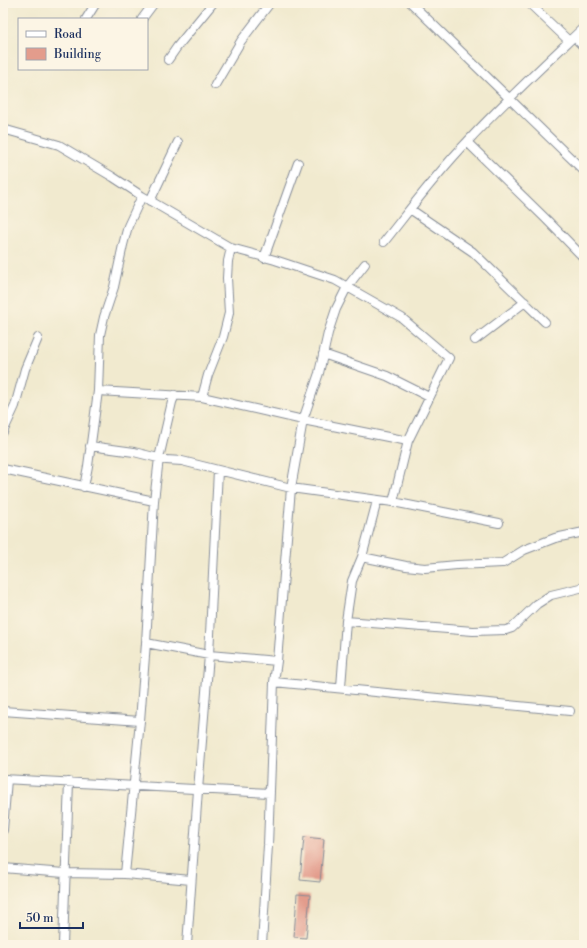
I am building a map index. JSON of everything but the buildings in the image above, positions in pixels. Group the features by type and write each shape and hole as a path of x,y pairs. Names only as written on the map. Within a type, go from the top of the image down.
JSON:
{"street":[{"path":"87,18 96,3"},
{"path":"143,18 154,3"},
{"path":"168,60 176,47 213,3"},
{"path":"215,85 241,41 270,3"},
{"path":"411,3 584,171"},
{"path":"529,3 571,39 584,47"},
{"path":"384,242 433,180 467,142 509,98 584,27"},
{"path":"3,129 59,145 150,201 231,248 335,280 402,318 449,358 408,441 393,502"},
{"path":"150,201 178,142"},
{"path":"467,142 584,258"},
{"path":"264,258 298,163"},
{"path":"84,487 98,391 100,336 104,316 114,287 122,245 128,226 142,196"},
{"path":"410,209 473,252 545,322"},
{"path":"202,397 208,375 223,337 229,313 227,278 228,261 231,248"},
{"path":"262,945 274,682 292,488 303,420 319,373 328,333 336,309 347,287 365,264"},
{"path":"475,340 525,302"},
{"path":"3,432 15,406 25,369 38,338"},
{"path":"323,354 387,376 429,397"},
{"path":"98,391 202,397 303,420 408,441"},
{"path":"125,874 140,721 154,501 159,458 172,402 176,395"},
{"path":"90,446 134,452 166,460 182,461 292,488 377,501 393,502 499,522"},
{"path":"3,469 154,501"},
{"path":"187,945 209,655 218,470"},
{"path":"340,687 346,621 352,581 362,557 377,501"},
{"path":"362,557 406,566 425,568 504,563 524,550 555,538 584,532"},
{"path":"346,621 473,631 506,630 512,628 537,604 551,595 584,587"},
{"path":"146,643 209,655 277,661"},
{"path":"274,682 340,687 570,711"},
{"path":"3,712 140,721"},
{"path":"3,830 5,779 270,793"},
{"path":"63,945 64,872 69,782"},
{"path":"3,868 125,874 191,880"},
{"path":"3,945 9,945"}]}
